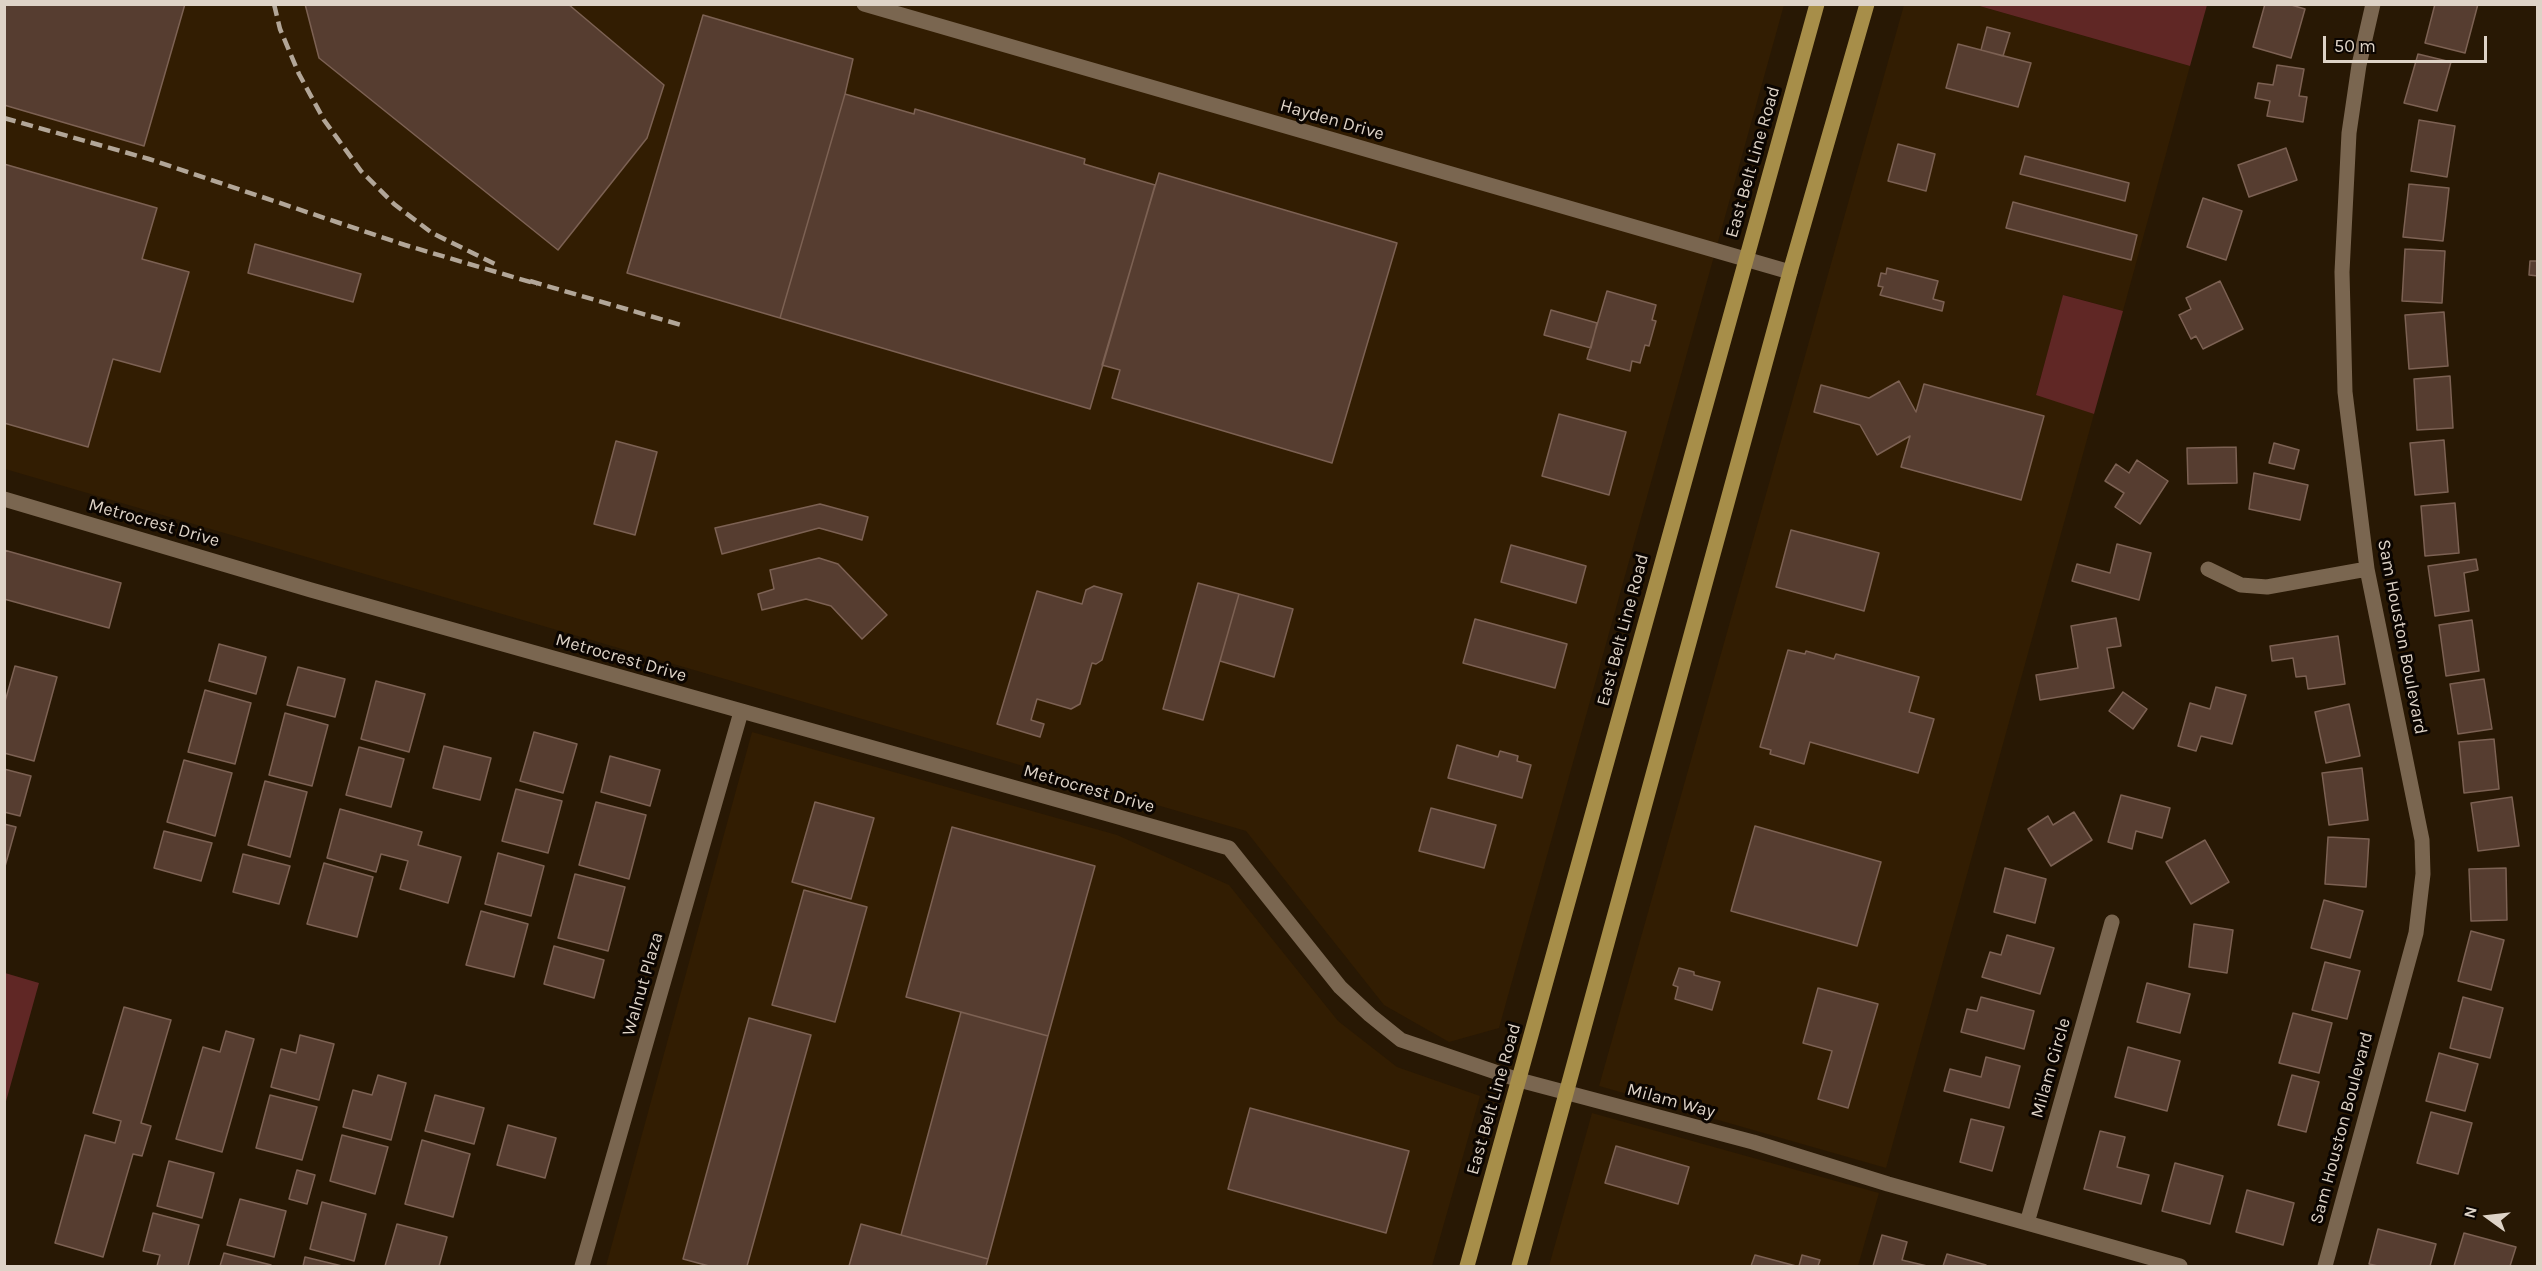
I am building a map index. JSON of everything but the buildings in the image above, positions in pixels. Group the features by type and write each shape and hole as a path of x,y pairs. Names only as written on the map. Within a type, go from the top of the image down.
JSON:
{"main road":[{"name":"East Belt Line Road","path":"1467,1266 1817,4"},
{"path":"1519,1266 1790,272 1867,4"}],"street":[{"name":"Hayden Drive","path":"864,4 1790,272"},
{"name":"Sam Houston Boulevard","path":"2325,1266 2416,933 2423,874 2422,840 2367,569 2345,392 2342,272 2349,134 2359,65 2373,4"},
{"name":"Metrocrest Drive","path":"4,499 322,593 1229,848"},
{"path":"2208,569 2241,585 2267,587 2367,569"},
{"name":"Walnut Plaza","path":"582,1266 741,712"},
{"name":"Milam Way","path":"1229,848 1341,987 1401,1040 1519,1080 1753,1142 2180,1266"},
{"name":"Milam Circle","path":"2027,1223 2112,922"}],"shaded area":[{"path":"4,5 1784,5 1499,1028 1449,1042 1384,1005 1246,831 5,469"},
{"path":"1904,5 1976,5 2190,66 2123,311 2064,295 2036,394 2094,414 1886,1168 1599,1086"},
{"path":"1976,5 2207,5 2190,66"},
{"path":"2063,295 2123,311 2094,414 2036,395"},
{"path":"752,732 1117,835 1229,885 1338,1021 1397,1067 1480,1096 1432,1266 606,1266"},
{"path":"4,973 39,983 5,1105"},
{"path":"1592,1113 1879,1193 1858,1266 1549,1266"}],"railway":[{"path":"274,4 280,29 299,74 324,120 361,171 394,204 432,233 495,264"},
{"path":"4,118 149,159 405,245 537,284"},
{"path":"530,281 681,325"}]}
